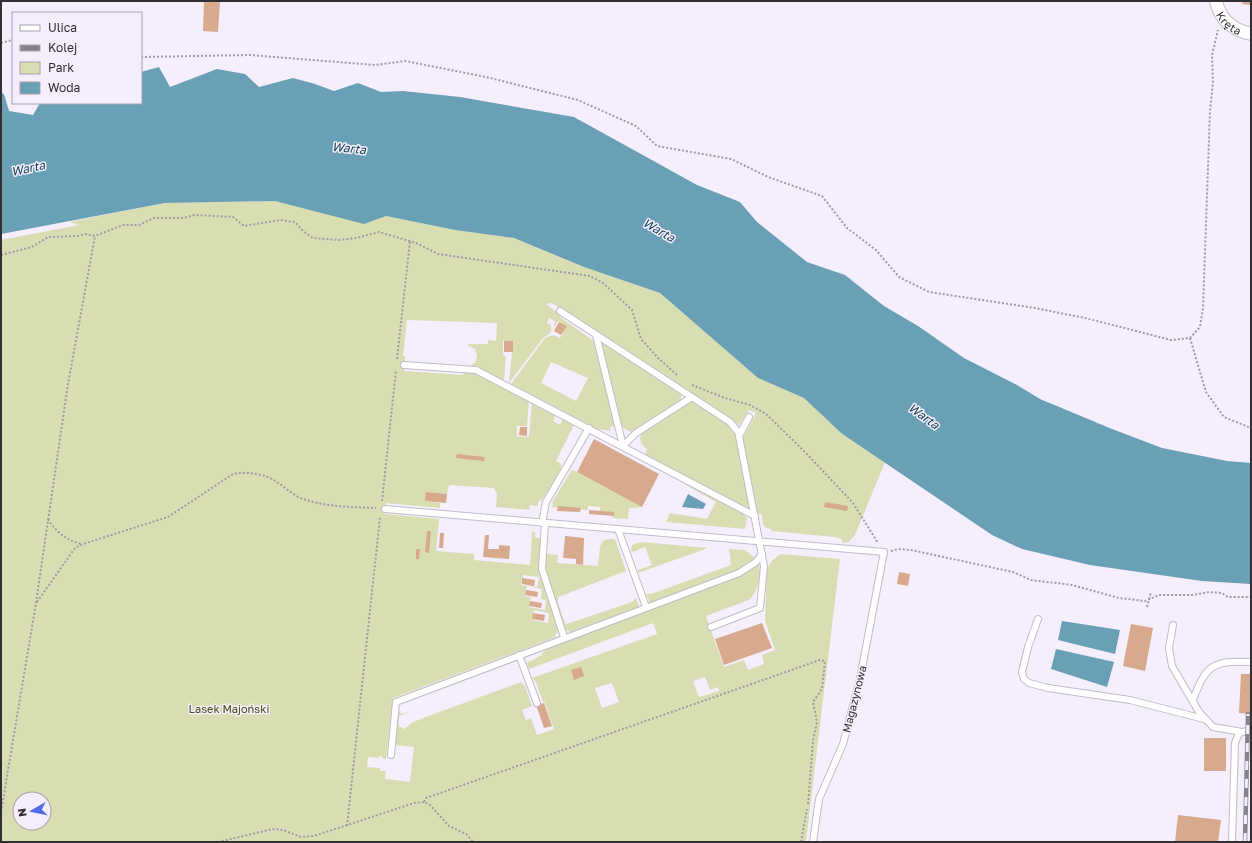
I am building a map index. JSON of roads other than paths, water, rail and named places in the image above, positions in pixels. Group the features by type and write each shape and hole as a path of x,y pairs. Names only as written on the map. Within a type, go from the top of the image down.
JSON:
{"street":[{"name":"Kręta","path":"1216,1 1224,18 1234,28 1251,34"}],"lane":[{"path":"560,311 730,422 739,433 764,566 760,608 711,626"},
{"path":"596,334 623,446"},
{"path":"404,365 476,370 755,516"},
{"path":"623,446 636,433 692,397"},
{"path":"739,433 749,417"},
{"path":"564,638 542,569 543,523 546,502 589,428"},
{"path":"383,509 760,542"},
{"path":"618,529 646,607"},
{"name":"Magazynowa","path":"760,542 884,552 860,679 843,744 819,799 813,842"},
{"path":"391,755 396,702 740,573 756,562 762,554"},
{"path":"1038,619 1028,647 1022,672 1024,679 1029,683 1048,688 1130,700 1204,718"},
{"path":"1174,624 1169,648 1172,666 1204,718 1213,727 1242,732 1251,730"},
{"path":"519,655 537,703"},
{"path":"1193,700 1204,674 1212,667 1228,662 1251,662"},
{"path":"1232,842 1235,743 1237,736 1242,732"}],"water":[{"name":"Warta","path":"159,67 170,87 217,69 245,74 259,87 293,78 334,91 358,83 381,92 403,91 460,97 574,117 697,185 740,202 757,222 807,262 845,275 884,306 918,326 964,358 1017,385 1040,399 1162,448 1227,461 1251,463 1251,584 1202,581 1090,565 1022,549 992,535 841,433 804,398 758,378 660,293 584,267 514,238 455,230 386,216 364,224 275,201 165,203 1,234 1,93 4,94 9,111 33,115 39,104 142,104 142,72"},
{"path":"688,494 706,504 703,509 682,507"},
{"path":"1062,621 1120,630 1115,654 1058,640"},
{"path":"1056,649 1114,662 1107,687 1051,669"}],"railway":[{"path":"1245,842 1248,714"}],"park label":[{"name":"Lasek Majoński","path":"229,708"}]}
